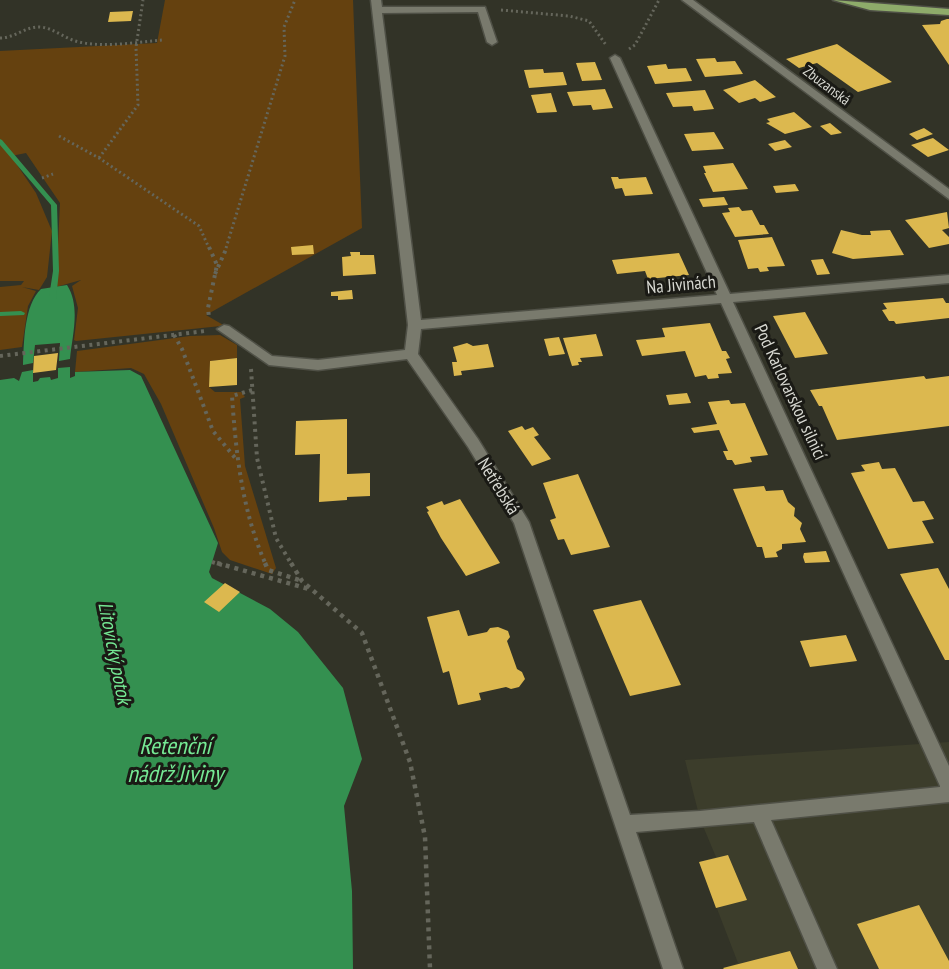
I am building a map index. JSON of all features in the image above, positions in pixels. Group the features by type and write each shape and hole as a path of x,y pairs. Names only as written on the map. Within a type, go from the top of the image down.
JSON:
{"main road":[{"path":"840,0 875,3 932,0"},
{"path":"840,0 885,9 949,12"}],"street":[{"name":"Zbuzanská","path":"687,0 949,195"},
{"path":"218,330 269,360 318,365 411,354 415,325 377,5 482,9 492,42"},
{"name":"Pod Karlovarskou silnicí","path":"615,58 949,786"},
{"name":"Na Jivinách","path":"415,325 949,279"},
{"name":"Netřebská","path":"411,354 473,443 521,522 673,969"},
{"path":"623,824 949,794"},
{"path":"759,813 827,969"}],"path":[{"path":"99,158 138,105 137,41 143,0"},
{"path":"215,274 228,244 285,56 282,41 285,18 295,0"},
{"path":"482,9 569,16 589,21 615,58 635,45 658,0"},
{"path":"0,38 13,38 29,28 40,27 76,42 96,44 163,40"},
{"path":"0,356 218,330 208,308 217,265 199,226 99,158 59,136"},
{"path":"42,178 53,174"},
{"path":"174,335 182,349 213,431 237,460"},
{"path":"302,581 268,570 254,541 238,473 232,396 252,390 256,458 276,538 302,581 362,633 410,762 425,837 430,969"},
{"path":"212,562 312,590"}],"shaded area":[{"path":"165,0 353,0 362,228 206,315 237,333 221,326 76,341 74,340 78,308 72,286 81,280 56,287 60,203 26,153 11,156 36,193 52,231 47,277 39,290 22,287 36,291 28,306 22,347 0,350 0,287 21,285 24,281 0,281 0,51 157,43"},
{"path":"220,335 237,345 237,358 210,361 209,387 215,392 241,392 245,397 240,399 245,466 276,568 272,574 230,560 222,552 161,404 144,374 131,368 75,372 77,351 190,336"},
{"path":"949,742 949,969 721,969 738,963 699,862 716,857 700,819 685,760"}],"water":[{"path":"67,285 75,312 70,359 59,361 60,343 35,345 33,363 23,365 26,324 35,296 41,289"},
{"name":"Retenční nádrž Jiviny","path":"70,367 70,378 75,376 75,372 130,370 141,376 218,543 209,572 212,578 270,609 298,632 343,688 362,759 344,806 352,891 353,969 0,969 0,380 14,378 19,381 22,372 33,370 33,382 40,378 50,377 51,380 58,378 58,368"}],"building":[{"path":"133,11 131,21 108,22 110,12"},
{"path":"949,19 949,65 922,25 940,24 941,21"},
{"path":"837,44 892,82 858,92 817,63 799,68 786,59"},
{"path":"715,58 717,62 735,61 743,74 705,77 696,59"},
{"path":"595,62 602,80 582,81 576,63"},
{"path":"666,64 668,69 686,68 692,81 655,84 647,66"},
{"path":"543,69 544,73 563,72 567,85 529,88 524,70"},
{"path":"755,80 776,97 760,102 755,98 739,103 723,90"},
{"path":"605,89 613,108 593,110 591,105 573,106 567,92"},
{"path":"705,90 714,109 694,111 692,106 673,107 666,93"},
{"path":"551,93 557,112 537,113 531,95"},
{"path":"794,112 812,127 785,134 766,123 770,122 767,119"},
{"path":"830,123 842,133 831,135 820,126"},
{"path":"924,128 933,134 917,140 909,134"},
{"path":"714,132 724,149 692,151 684,134"},
{"path":"933,138 949,150 928,157 911,145"},
{"path":"785,140 792,147 775,151 768,144"},
{"path":"733,163 748,189 713,192 703,166"},
{"path":"611,177 619,179 646,177 653,194 625,196 622,188 615,189"},
{"path":"795,184 799,191 776,193 773,186"},
{"path":"724,197 728,205 703,207 699,199"},
{"path":"739,207 742,211 752,210 760,225 764,225 769,234 735,237 722,213 730,212 728,208"},
{"path":"947,212 949,228 942,230 949,237 949,244 929,248 905,220"},
{"path":"841,230 871,235 870,231 890,230 904,255 853,259 832,253"},
{"path":"772,237 785,266 767,267 769,271 760,272 758,268 748,269 738,240"},
{"path":"313,245 314,254 292,255 291,247"},
{"path":"350,252 374,255 376,274 343,276 342,257 351,256"},
{"path":"679,253 689,275 648,279 645,271 617,274 612,260"},
{"path":"823,259 830,274 817,275 811,260"},
{"path":"352,290 353,299 338,300 338,296 331,296 331,292"},
{"path":"943,298 946,303 949,303 949,318 896,324 894,321 889,321 882,310 887,309 883,303"},
{"path":"805,312 828,354 795,358 773,316"},
{"path":"710,323 722,351 726,351 730,358 726,359 732,373 718,374 719,378 708,379 706,375 695,377 685,351 642,356 636,340 665,337 662,328"},
{"path":"596,334 603,356 580,358 582,362 578,362 579,365 572,366 563,338"},
{"path":"559,337 565,354 549,356 544,339"},
{"path":"467,343 473,346 488,344 494,367 461,371 462,375 454,376 452,362 457,362 453,347"},
{"path":"58,353 56,370 33,373 34,356"},
{"path":"237,358 237,385 209,387 210,361"},
{"path":"924,376 926,379 949,376 949,426 837,440 822,406 819,406 810,390"},
{"path":"687,393 691,403 669,405 666,395"},
{"path":"729,400 731,404 745,403 768,455 750,457 752,462 735,465 732,460 727,460 723,451 728,451 719,430 694,433 691,428 717,424 708,402"},
{"path":"347,419 347,474 370,473 370,496 319,502 320,454 295,455 296,421"},
{"path":"522,426 525,430 533,427 539,435 534,437 551,459 532,466 508,431"},
{"path":"879,462 882,469 895,468 913,502 924,501 934,519 922,521 934,543 888,549 851,473 865,471 861,465"},
{"path":"578,474 610,547 571,555 564,539 558,540 550,520 556,518 543,483"},
{"path":"764,486 766,491 783,490 788,502 795,508 794,516 802,523 800,529 806,542 782,544 782,549 776,552 778,557 765,558 762,547 757,547 733,489"},
{"path":"460,499 500,563 466,576 441,538 426,507 442,501 444,505"},
{"path":"826,551 830,562 805,563 804,553"},
{"path":"938,568 949,589 949,660 945,660 900,574"},
{"path":"225,583 240,592 219,612 204,602"},
{"path":"641,600 681,685 630,696 593,610"},
{"path":"459,610 468,636 498,627 508,631 510,637 507,641 517,669 522,672 525,679 519,687 511,689 506,687 479,693 481,700 458,705 449,671 443,673 427,617"},
{"path":"846,635 857,661 810,667 800,641"},
{"path":"728,855 747,900 716,908 699,862"},
{"path":"919,905 949,961 949,969 879,969 857,924"},
{"path":"790,951 798,969 723,968"}],"waterway":[{"name":"Litovický potok","path":"0,141 54,205 56,271 53,297"},
{"path":"0,314 21,313"}]}
